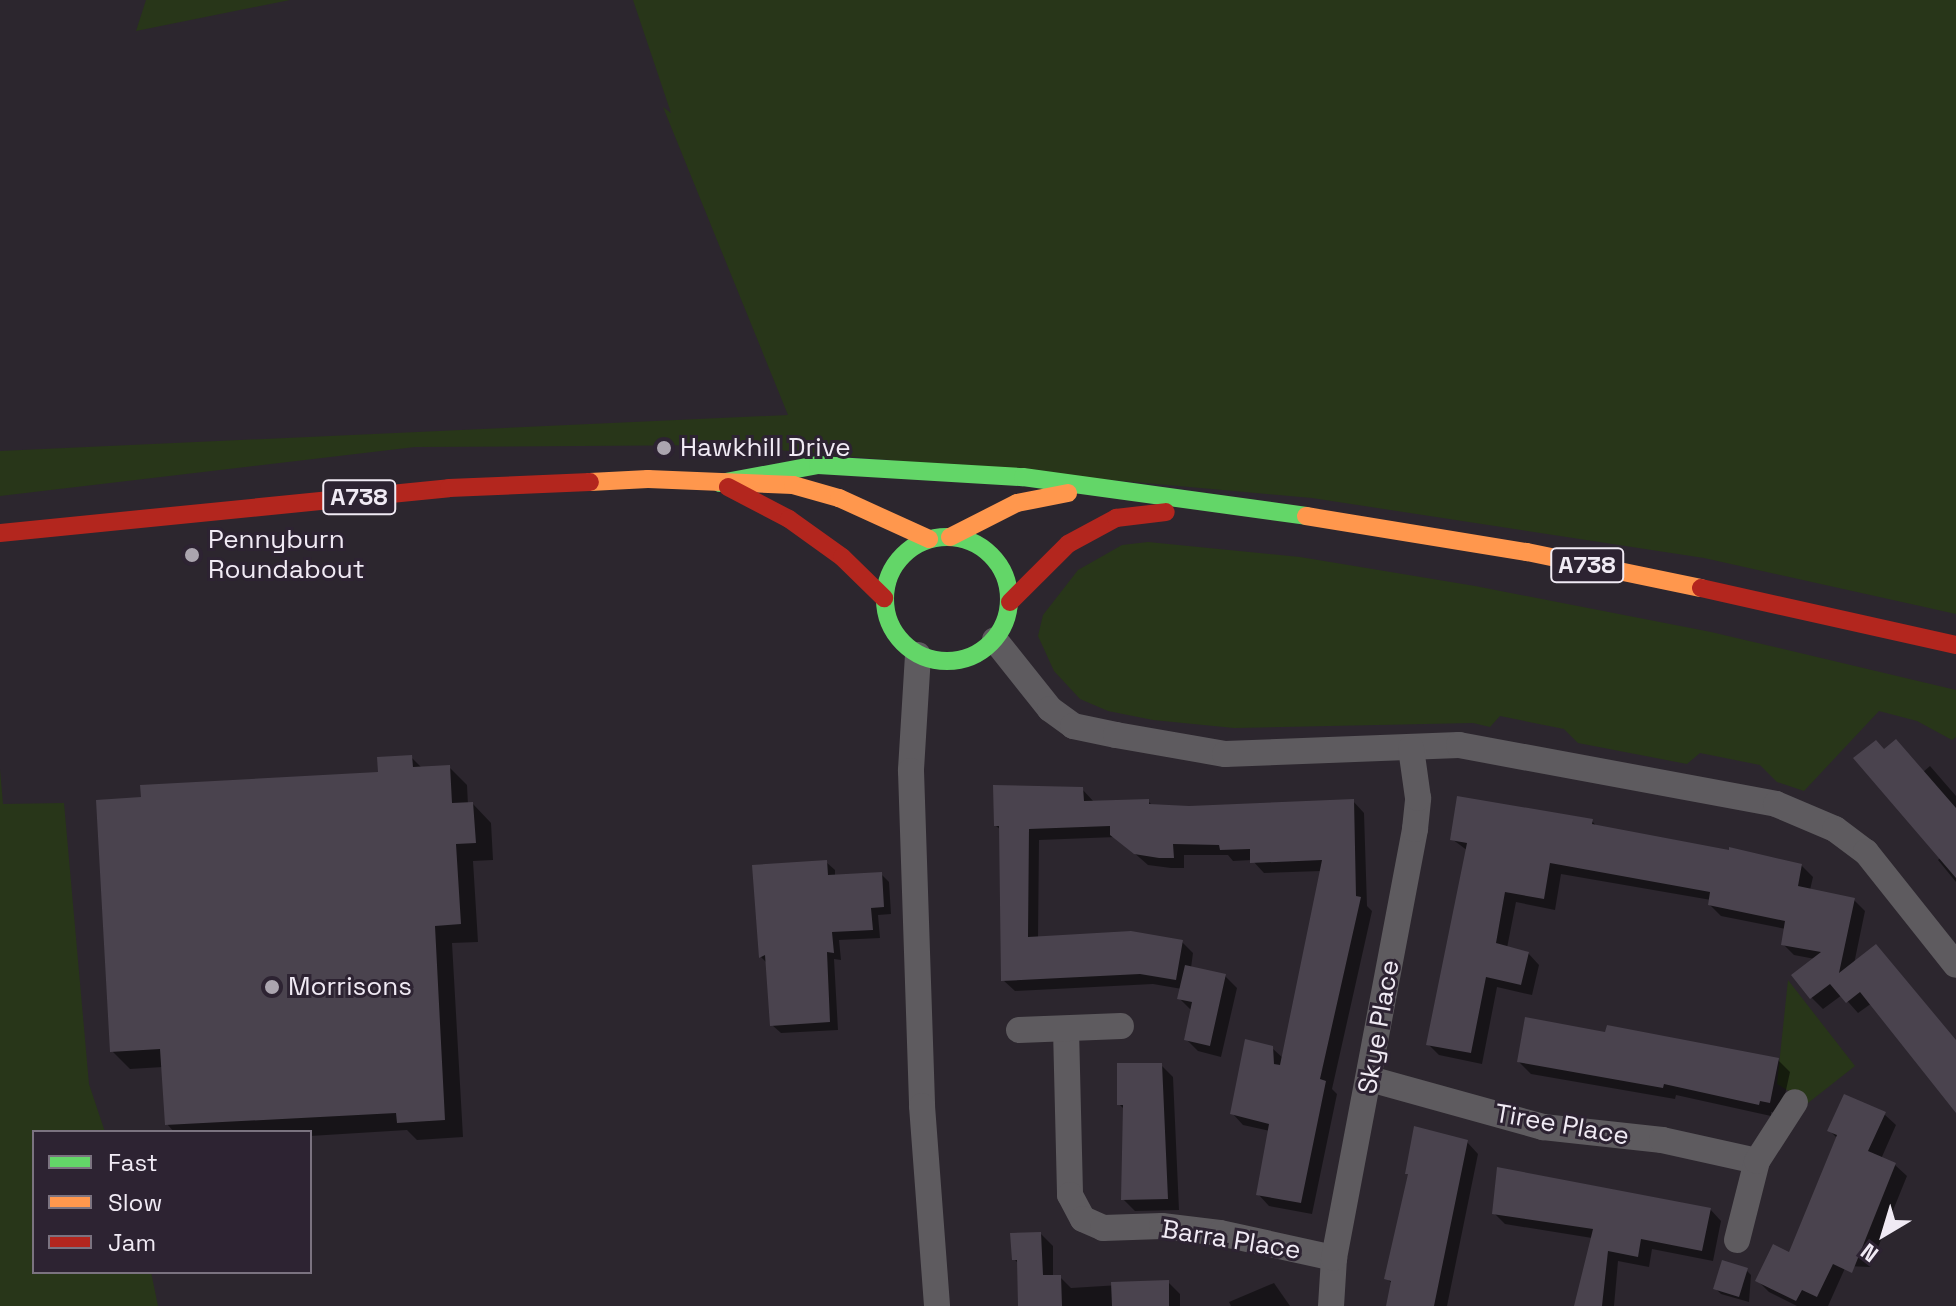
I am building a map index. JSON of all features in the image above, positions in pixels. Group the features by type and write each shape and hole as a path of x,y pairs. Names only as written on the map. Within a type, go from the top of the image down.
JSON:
{"main road":[{"path":"720,483 818,465 1023,477 1129,494"},
{"name":"A738","path":"0,533 449,488 648,479 793,485 820,492 929,539"},
{"name":"A738","path":"720,483 789,519 842,557 884,598"},
{"name":"A738","path":"950,537 1017,503 1066,493 1129,494 1365,524 1527,552 1751,598 1956,645"},
{"name":"A738","path":"1010,602 1068,544 1116,518 1215,505"},
{"name":"A738","path":"918,655 893,631 884,598 888,579 897,561 911,548 929,539 950,537 969,541 993,557 1007,582 1010,602 1005,623 995,640"},
{"path":"918,655 938,662 959,661 979,653 995,640"}],"street":[{"path":"995,640 1032,689 1073,726 1225,754 1459,745 1776,804 1835,829 1866,852 1956,965"},
{"path":"918,655 911,787 922,1106 937,1306"},
{"name":"Skye Place","path":"1331,1306 1334,1258 1415,829 1418,798 1411,748"},
{"path":"1019,1030 1121,1026"},
{"name":"Barra Place","path":"1066,1029 1070,1195 1083,1219 1103,1228 1162,1226 1220,1233 1334,1258"},
{"name":"Tiree Place","path":"1370,1079 1543,1127 1662,1140 1757,1161"},
{"path":"1737,1240 1757,1161 1795,1102"}],"green space":[{"path":"146,0 290,0 136,31"},
{"path":"633,0 1956,0 1956,614 1704,558 1312,498 724,445 415,447 0,496 0,451 788,415 663,107 671,113"},
{"path":"1148,542 1300,557 1475,586 1711,632 1956,690 1956,737 1952,740 1917,721 1879,711 1804,791 1777,782 1760,765 1700,753 1687,764 1578,743 1564,729 1500,716 1490,727 1473,723 1234,728 1153,720 1108,711 1080,699 1054,671 1038,636 1043,615 1078,570 1122,545"},
{"path":"0,769 3,804 64,803 89,1084 104,1130 32,1130 32,1274 151,1274 158,1306 0,1306"},
{"path":"1788,980 1855,1066 1808,1103 1777,1084"}],"building":[{"path":"1896,739 1956,808 1956,878 1853,758 1876,740 1884,749"},
{"name":"Morrisons","path":"412,755 413,767 450,765 452,803 473,802 476,843 456,844 461,924 435,926 445,1120 397,1123 396,1113 165,1125 160,1049 110,1052 96,800 141,797 140,785 378,772 377,757"},
{"path":"993,785 1083,787 1084,801 1149,799 1149,804 1189,806 1354,799 1356,896 1361,897 1320,1079 1326,1081 1301,1203 1256,1195 1269,1124 1230,1114 1245,1039 1273,1046 1274,1064 1280,1065 1322,860 1250,863 1250,849 1220,850 1219,845 1173,844 1174,858 1159,858 1134,854 1110,835 1110,826 1029,829 1028,937 1131,931 1183,940 1176,980 1140,974 1001,981 999,826 994,826"},
{"path":"1457,796 1593,819 1592,824 1729,850 1729,847 1802,864 1798,886 1855,898 1839,973 1876,944 1956,1040 1956,1113 1860,992 1846,1003 1830,984 1810,999 1791,975 1821,952 1781,945 1785,921 1708,905 1710,892 1550,863 1544,899 1505,892 1496,943 1529,952 1521,985 1486,977 1471,1053 1426,1045 1467,843 1450,840"},
{"path":"827,860 828,875 882,872 884,907 871,908 873,930 832,932 834,953 827,952 830,1022 770,1026 765,955 759,958 752,865"},
{"path":"1185,965 1226,974 1210,1046 1184,1040 1192,1002 1177,999"},
{"path":"1525,1017 1605,1032 1607,1025 1779,1058 1770,1103 1760,1101 1759,1105 1664,1084 1663,1088 1517,1062"},
{"path":"1117,1063 1162,1063 1168,1199 1121,1200 1123,1105 1117,1105"},
{"path":"1844,1094 1886,1112 1868,1151 1896,1163 1852,1273 1833,1264 1817,1297 1802,1290 1796,1301 1755,1281 1773,1244 1789,1252 1837,1135 1827,1131"},
{"path":"1414,1126 1468,1140 1434,1306 1386,1306 1391,1281 1384,1279 1408,1174 1405,1174"},
{"path":"1497,1167 1711,1208 1702,1251 1641,1239 1638,1257 1608,1251 1602,1306 1574,1306 1593,1229 1492,1214"},
{"path":"1041,1232 1043,1275 1061,1275 1062,1306 1018,1306 1017,1260 1012,1260 1010,1233"},
{"path":"1722,1260 1748,1268 1739,1297 1713,1289"},
{"path":"1169,1280 1169,1306 1112,1306 1111,1282"}],"traffic: fast":[{"path":"720,483 818,465 1023,477 1306,516"},
{"path":"947,537 971,541 991,555 1005,575 1009,599 1005,623 991,643 971,657 947,661 923,657 903,643 889,623 885,599 889,575 903,555 923,541 947,537"}],"traffic: slow":[{"path":"590,482 648,479 793,485 839,498 929,539"},
{"path":"950,537 1017,503 1068,493"},
{"path":"1306,516 1527,552 1701,588"}],"traffic: jam":[{"path":"0,533 449,488 590,482"},
{"path":"728,487 789,519 842,557 884,598"},
{"path":"1010,602 1068,544 1116,518 1166,512"},
{"path":"1701,588 1956,645"}],"place":[{"name":"Hawkhill Drive","path":"664,448"},
{"name":"Pennyburn Roundabout","path":"192,555"},
{"name":"Morrisons","path":"272,987"}]}
